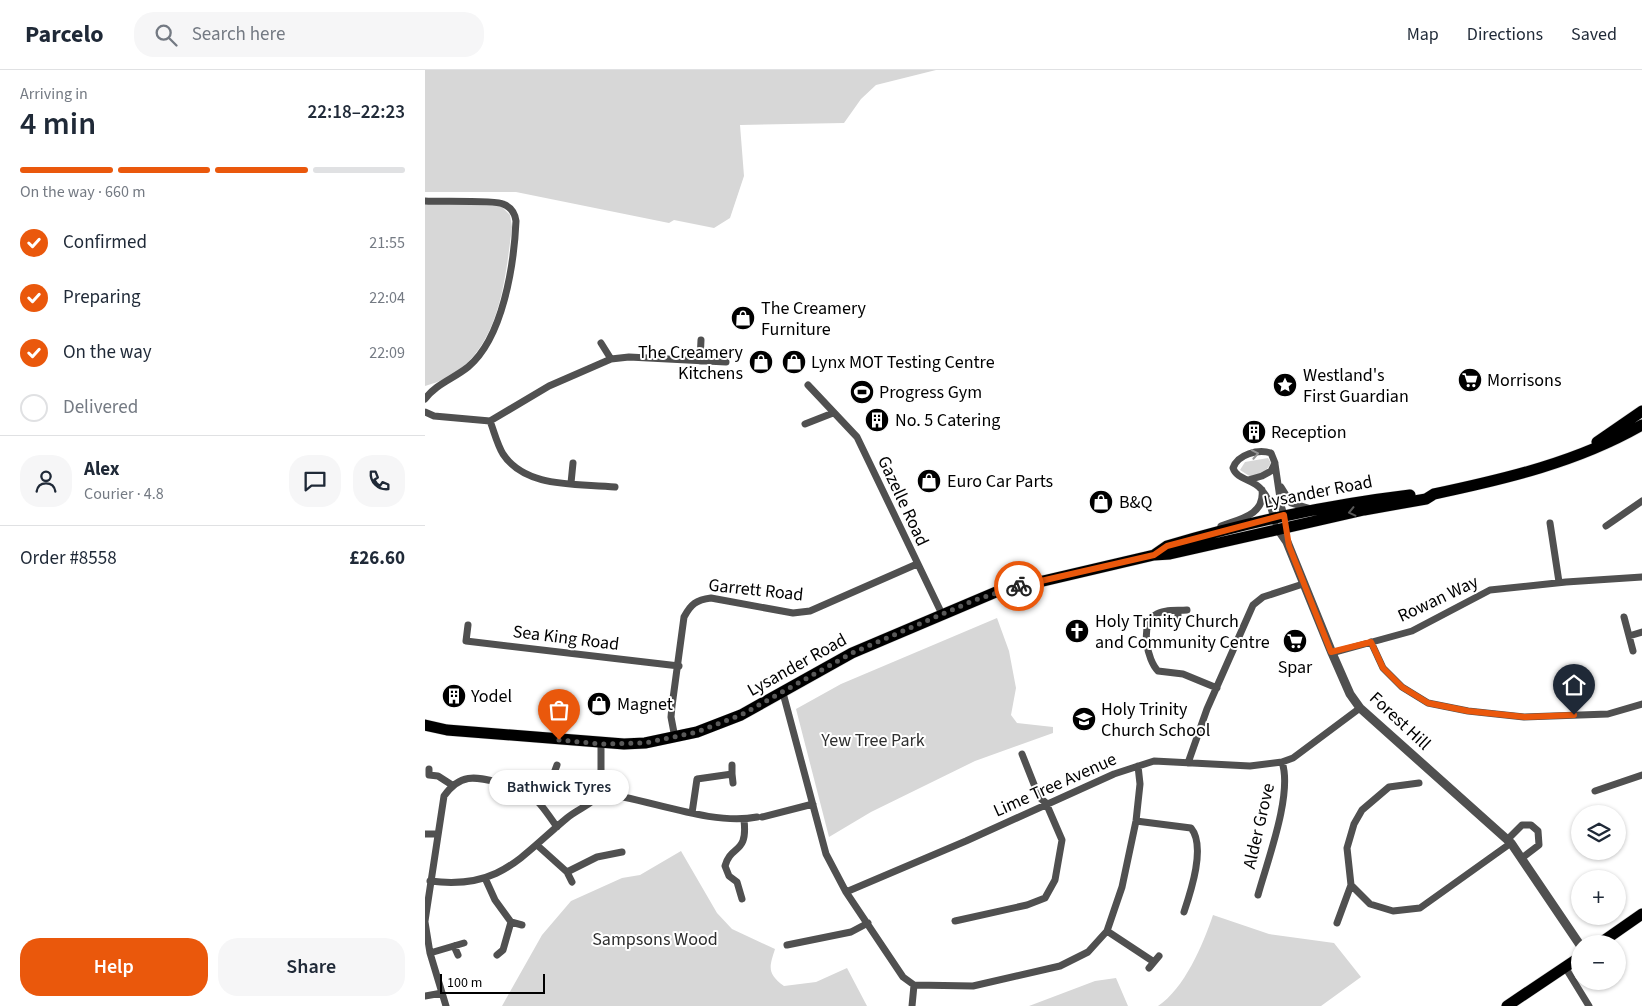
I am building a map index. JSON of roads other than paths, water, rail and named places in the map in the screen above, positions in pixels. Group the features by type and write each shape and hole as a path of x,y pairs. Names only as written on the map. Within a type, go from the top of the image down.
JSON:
{"main road":[{"name":"Lysander Road","path":"1574,455 1605,438 1642,410"},
{"name":"Lysander Road","path":"1154,555 1167,546 1279,516 1371,499 1424,493 1434,494 1501,479 1615,441 1642,425"},
{"name":"Lysander Road","path":"425,725 447,730 601,744 645,743 675,738 719,725 783,693 852,653 995,592 1154,555 1170,554 1364,510 1426,499 1434,494"},
{"name":"Lysander Road","path":"425,734 447,730"},
{"path":"1612,935 1642,914"},
{"path":"1507,1006 1571,963"}],"street":[{"path":"425,201 499,202 515,214 516,229 505,300 491,338 480,355 467,367 432,390 425,399"},
{"path":"700,361 701,340"},
{"path":"601,343 611,359"},
{"path":"425,412 434,416 490,421 549,386 611,359 629,357 727,362"},
{"name":"Gazelle Road","path":"808,385 857,437 941,614"},
{"path":"805,424 833,413"},
{"path":"490,421 503,453 518,470 540,480 615,487"},
{"path":"1279,516 1279,485 1275,463 1268,452 1241,457 1235,462 1234,470 1239,477 1248,480 1262,490 1279,516 1283,528"},
{"path":"571,483 573,463"},
{"path":"1248,480 1271,471 1275,463"},
{"path":"1279,485 1291,503 1300,507 1317,509"},
{"path":"1191,539 1252,514 1262,501 1262,490"},
{"path":"1606,526 1642,501"},
{"path":"1550,523 1559,582"},
{"name":"Forest Hill","path":"1283,528 1303,584 1350,694 1360,708 1509,842 1522,858 1573,935"},
{"name":"Garrett Road","path":"675,738 671,717 684,617 690,605 699,599 711,598 793,613 810,611 917,564"},
{"name":"Rowan Way","path":"1331,652 1412,631 1490,590 1559,582 1642,577"},
{"path":"1188,763 1191,747 1253,604 1263,597 1303,584"},
{"path":"1187,610 1159,612 1151,618 1148,627 1147,643 1153,666 1163,673 1183,674 1217,688"},
{"path":"1177,611 1178,620"},
{"path":"1624,617 1633,651"},
{"name":"Sea King Road","path":"468,625 466,641 679,666"},
{"path":"1629,636 1642,632"},
{"path":"1371,642 1383,668 1402,687 1428,703 1468,711 1525,717 1608,714 1642,704"},
{"path":"783,693 826,854 846,892 903,977 914,986 973,986 1059,966 1087,952 1107,931 1122,887 1136,821 1140,784 1138,766"},
{"name":"Lime Tree Avenue","path":"846,892 966,841 1046,803 1114,774 1153,761 1250,766 1282,762 1293,758 1360,708"},
{"path":"601,744 601,793"},
{"path":"955,921 1027,905 1045,898 1055,880 1062,840 1046,803 1039,797 1022,754"},
{"name":"Alder Grove","path":"1257,896 1284,796 1285,772 1282,762"},
{"path":"537,799 550,784 557,765"},
{"path":"732,765 733,783"},
{"path":"427,774 437,776 451,785"},
{"path":"693,813 697,779 732,774"},
{"path":"1595,790 1642,775"},
{"path":"553,776 563,779"},
{"path":"446,1006 429,953 425,922 444,796 451,785 463,779 478,777 521,787 537,799 557,826"},
{"path":"1337,923 1351,885 1347,848 1354,824 1362,810 1389,786 1419,783"},
{"path":"430,881 455,885 485,878 507,869 557,826 601,793 624,796 693,813 744,820 813,804"},
{"path":"743,899 737,882 729,876 725,866 726,861 743,844 745,834 744,820"},
{"path":"1136,821 1191,828 1196,834 1198,843 1193,885 1185,912"},
{"path":"1351,885 1371,904 1393,911 1421,908 1509,842 1522,825 1531,825 1538,831 1539,845 1522,858"},
{"path":"425,834 437,834"},
{"path":"537,845 567,872 573,882"},
{"path":"567,872 597,857 622,852"},
{"path":"485,878 495,900 511,922 522,924"},
{"path":"497,955 503,950 511,922"},
{"path":"787,945 851,932 868,923"},
{"path":"1107,931 1154,962"},
{"path":"429,953 464,943"},
{"path":"454,946 458,955"},
{"path":"1565,967 1589,1006"},
{"path":"912,1006 914,986"},
{"path":"425,996 443,993"}],"place":[{"name":"The Creamery Furniture","path":"743,318"},
{"name":"The Creamery Kitchens","path":"761,362"},
{"name":"Lynx MOT Testing Centre","path":"794,362"},
{"name":"Morrisons","path":"1470,380"},
{"name":"Westland's First Guardian","path":"1285,385"},
{"name":"Progress Gym","path":"862,392"},
{"name":"No. 5 Catering","path":"877,420"},
{"name":"Reception","path":"1254,432"},
{"name":"Euro Car Parts","path":"929,481"},
{"name":"B&Q","path":"1101,502"},
{"name":"Holy Trinity Church and Community Centre","path":"1077,631"},
{"name":"Spar","path":"1295,641"},
{"name":"Yodel","path":"454,696"},
{"name":"Magnet","path":"599,704"},
{"name":"Holy Trinity Church School","path":"1084,719"},
{"name":"Bathwick Tyres","path":"559,740"}],"park label":[{"name":"Yew Tree Park","path":"873,740"},
{"name":"Sampsons Wood","path":"655,939"}]}
